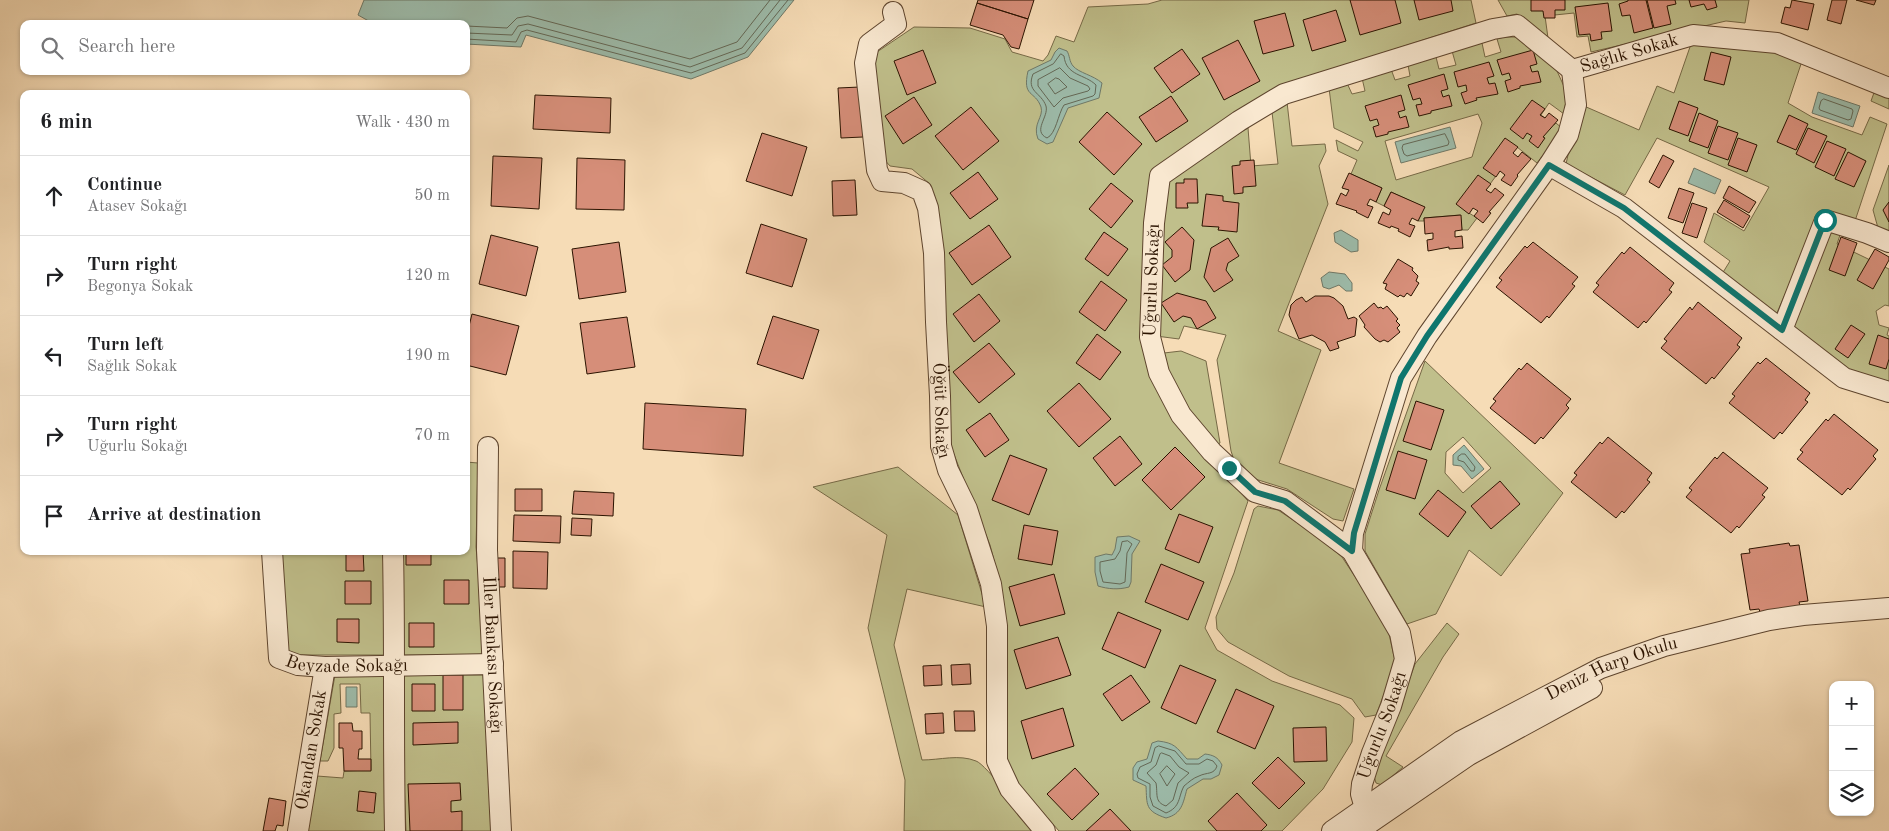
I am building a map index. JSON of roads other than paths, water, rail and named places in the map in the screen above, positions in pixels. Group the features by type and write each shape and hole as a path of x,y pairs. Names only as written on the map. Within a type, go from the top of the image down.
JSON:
{"street":[{"name":"Öğüt Sokağı","path":"893,12 896,24 869,44 865,63 876,170 882,181 904,183 922,191 928,208 934,253 941,446 948,470 967,508 991,584 997,626 996,761 1010,790 1046,831"},
{"name":"Uğurlu Sokağı","path":"1365,820 1361,794 1362,784 1391,706 1405,659 1400,633 1352,551 1285,501 1255,492 1212,452 1181,415 1159,373 1150,337 1154,223 1160,176 1239,121 1284,94 1494,28 1517,25 1572,70"},
{"name":"Sağlık Sokak","path":"1352,551 1354,533 1401,378 1427,336 1549,165 1568,135 1576,105 1572,70 1693,36 1777,44 1889,88"},
{"path":"1549,165 1624,208 1844,378 1889,392"},
{"path":"1782,330 1825,220 1889,242"},
{"name":"İller Bankası Sokağı","path":"488,448 487,550 501,831"},
{"name":"Beyzade Sokağı","path":"272,555 279,658 298,665 325,667 493,664"},
{"path":"393,555 396,666 393,724 395,831"},
{"name":"Deniz Harp Okulu","path":"1365,820 1461,741 1601,668 1635,655 1702,635 1769,620 1803,615 1889,608"},
{"name":"Deniz Harp Okulu","path":"1365,820 1469,755 1615,676 1674,655 1724,642 1819,625 1889,618"},
{"name":"Okandan Sokak","path":"298,831 325,667"},
{"path":"1332,831 1365,820"}],"water":[{"path":"364,0 794,0 748,57 691,79 526,35 521,47 470,44 470,20 367,20 358,15"},
{"path":"1059,48 1067,51 1072,64 1076,68 1102,83 1099,98 1068,108 1053,142 1047,144 1038,139 1036,129 1041,114 1041,107 1028,90 1028,71 1051,60"},
{"path":"1818,92 1860,106 1853,127 1812,113"},
{"path":"1450,127 1456,148 1401,163 1395,142"},
{"path":"1694,168 1721,180 1715,194 1688,183"},
{"path":"1341,230 1358,240 1358,251 1351,252 1335,242 1334,233"},
{"path":"1329,272 1345,274 1352,283 1352,291 1346,291 1339,285 1329,289 1323,287 1321,278"},
{"path":"1464,445 1484,469 1472,479 1461,466 1453,465 1453,455"},
{"path":"1129,536 1140,541 1132,554 1131,582 1129,587 1113,589 1098,586 1095,572 1095,557 1106,554 1112,555 1117,537"},
{"path":"346,687 357,687 357,707 346,707"},
{"path":"1158,741 1175,746 1187,759 1198,759 1208,754 1217,758 1222,765 1219,775 1211,779 1203,779 1187,789 1179,811 1166,818 1151,810 1147,803 1146,786 1133,780 1133,768 1137,762 1147,759 1152,743"}]}
